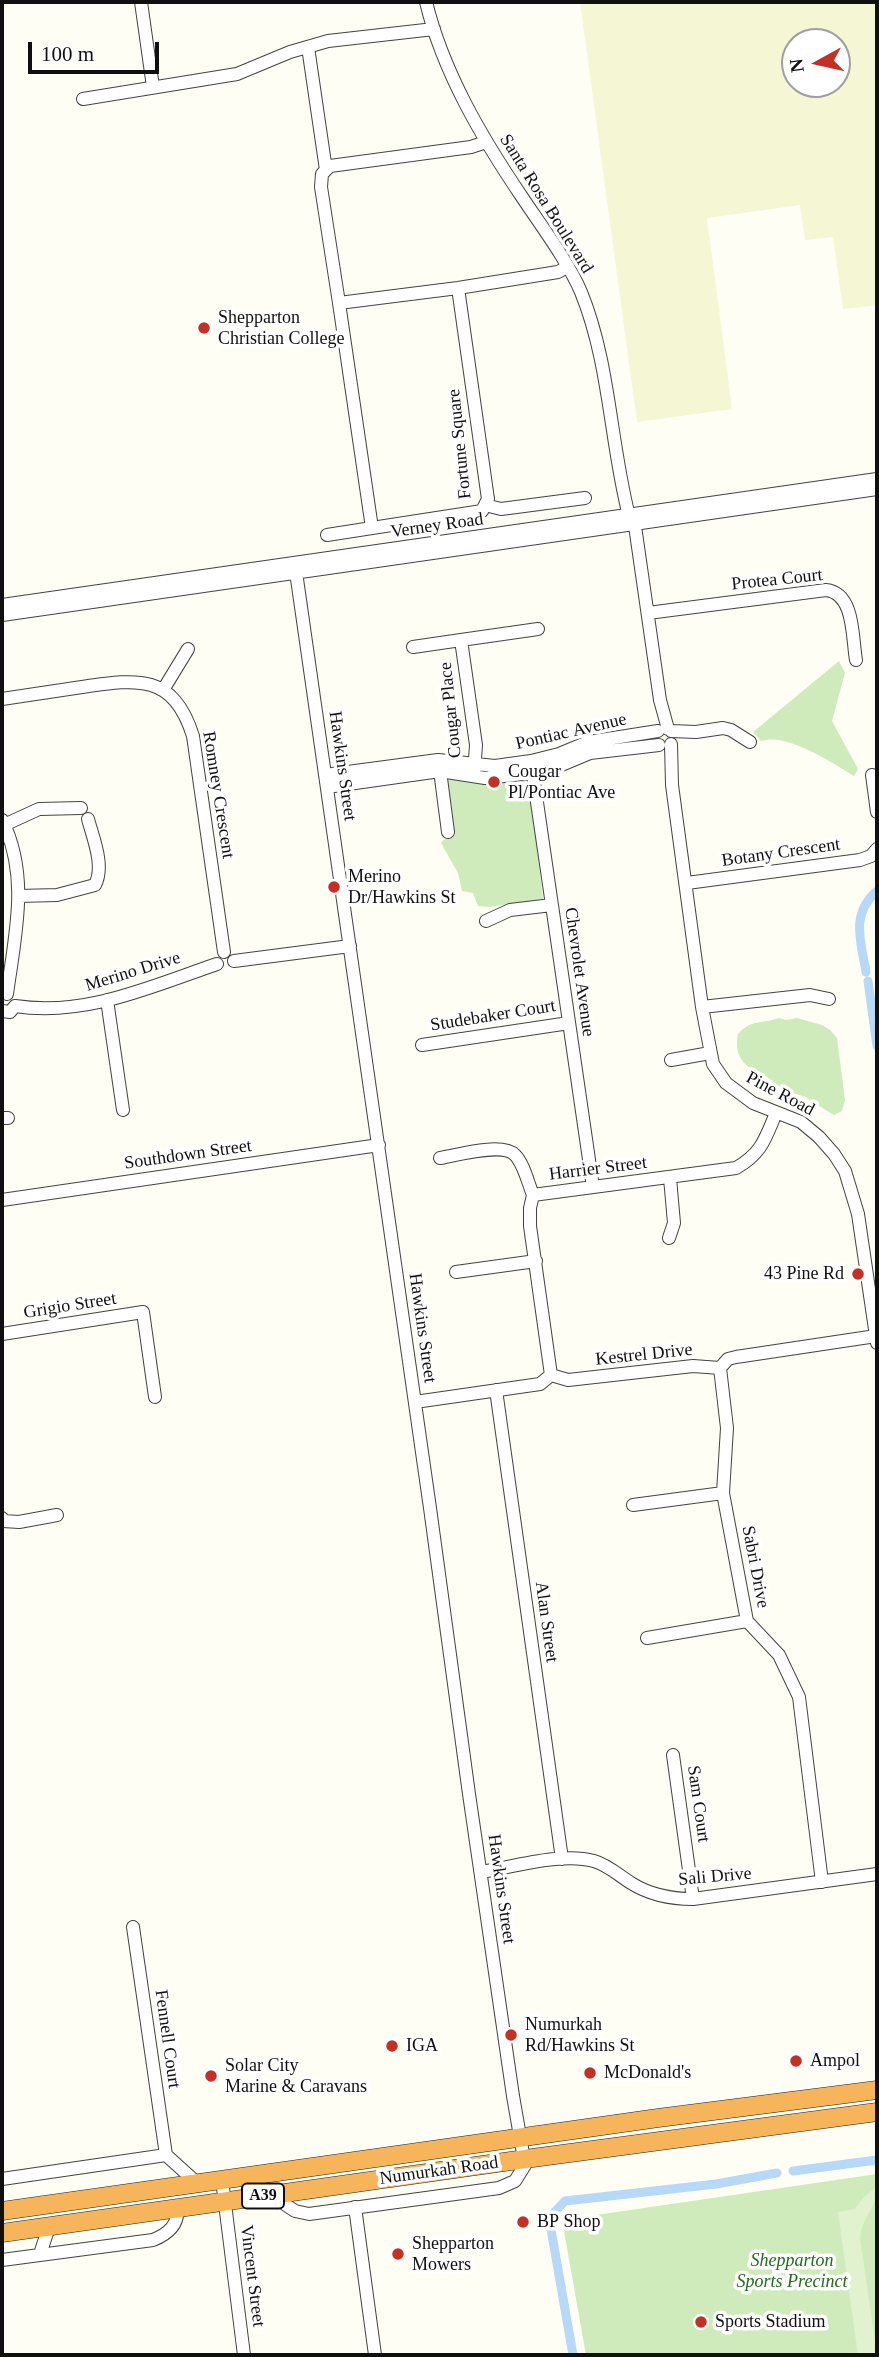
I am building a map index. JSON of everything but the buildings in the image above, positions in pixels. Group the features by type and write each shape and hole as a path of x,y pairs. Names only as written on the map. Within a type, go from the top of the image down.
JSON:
{"highway":[{"name":"Numurkah Road","path":"2,2211 752,2105 877,2090"},
{"path":"752,2105 775,2110 782,2124"},
{"name":"Numurkah Road","path":"2,2233 877,2112"},
{"path":"153,2190 169,2196 177,2208"}],"street":[{"path":"141,2 153,87"},
{"name":"Santa Rosa Boulevard","path":"426,2 445,58 486,142 580,290 599,346 621,486 633,518"},
{"path":"83,99 237,74 328,41 434,29"},
{"path":"308,47 326,170"},
{"path":"327,536 372,528 321,187 322,174 330,166 471,147 486,142"},
{"path":"339,303 458,288 558,272 567,268"},
{"name":"Fortune Square","path":"372,528 482,511 488,499 458,288"},
{"name":"Verney Road","path":"2,615 877,479"},
{"name":"Verney Road","path":"633,518 877,489"},
{"path":"485,505 501,509 585,498"},
{"name":"Pine Road","path":"633,518 710,1053 726,1083 753,1103 801,1122 819,1137 845,1171 858,1214 877,1343"},
{"name":"Verney Road","path":"2,605 296,569"},
{"name":"Hawkins Street","path":"296,569 513,2096 510,2122 517,2138"},
{"name":"Protea Court","path":"648,613 826,590 836,591 844,598 848,608 856,660"},
{"name":"Cougar Place","path":"413,647 538,629"},
{"name":"Cougar Place","path":"461,640 476,745 474,771"},
{"path":"2,699 131,681 163,690 188,649"},
{"name":"Romney Crescent","path":"163,690 176,701 187,717 193,736 225,959"},
{"name":"Pontiac Avenue","path":"326,781 439,765 474,771 495,766 531,767 588,742 665,737 723,728 750,742"},
{"path":"439,765 448,832"},
{"name":"Chevrolet Avenue","path":"531,767 593,1187"},
{"path":"872,775 877,812"},
{"path":"2,1011 10,1012 15,1006 14,998 4,995 19,896 13,844 3,822 39,809 85,814 98,865 98,877 94,885 57,895 19,896"},
{"name":"Botany Crescent","path":"687,883 860,860 871,856 877,849"},
{"path":"486,921 510,910 552,905"},
{"name":"Merino Drive","path":"15,1006 56,1009 107,1000 225,959 350,946"},
{"path":"702,1007 810,995 829,999"},
{"path":"107,1000 123,1110"},
{"name":"Studebaker Court","path":"422,1045 569,1023"},
{"path":"671,1060 710,1053"},
{"name":"Harrier Street","path":"551,1375 530,1226 533,1195 736,1168 750,1160 762,1148 776,1113"},
{"name":"Southdown Street","path":"2,1200 379,1145"},
{"path":"440,1158 501,1148 513,1152 533,1195"},
{"path":"669,1238 674,1223 670,1178"},
{"path":"456,1272 536,1261"},
{"name":"Grigio Street","path":"2,1335 143,1312 155,1397"},
{"name":"Kestrel Drive","path":"415,1402 540,1384 551,1375 568,1380 693,1366 720,1368 728,1359 737,1357 876,1336"},
{"name":"Sabri Drive","path":"720,1368 727,1428 723,1493 747,1622 779,1655 799,1697 822,1882"},
{"name":"Alan Street","path":"496,1390 562,1859"},
{"path":"633,1505 723,1493"},
{"path":"2,1518 2,1521 19,1522 57,1515"},
{"path":"647,1638 747,1622"},
{"name":"Sam Court","path":"673,1755 693,1899"},
{"name":"Sali Drive","path":"481,1872 562,1859 591,1860 653,1894 673,1899 693,1899 877,1874"},
{"name":"Fennell Court","path":"133,1927 166,2155"},
{"path":"271,2195 295,2211 309,2214 499,2188 515,2181 526,2165 517,2138"},
{"path":"2,2179 166,2155 197,2183"},
{"name":"Vincent Street","path":"222,2180 244,2355"},
{"path":"355,2207 375,2355"},
{"path":"2,2260 153,2240 175,2224 177,2208"},
{"path":"40,2254 50,2227"}],"green space":[{"path":"580,2 877,2 877,305 843,309 833,237 805,240 800,205 707,218 732,409 637,422"},
{"path":"839,661 845,673 832,721 858,769 854,776 809,750 783,741 761,741 753,732"},
{"path":"452,775 524,780 530,790 543,899 490,907 478,906 473,893 462,891 458,873 441,843 451,832 446,784"},
{"path":"779,1018 797,1018 822,1025 837,1038 845,1100 842,1111 834,1115 805,1097 781,1088 742,1061 737,1050 738,1034 752,1024"},
{"name":"Shepparton Sports Precinct","path":"877,2174 877,2355 586,2355 562,2220"},
{"path":"877,2186 875,2201 860,2238 877,2355 858,2355 838,2212 855,2209"}],"waterway":[{"path":"866,972 860,939 860,919 863,909 877,891"},
{"path":"868,981 877,1046"},
{"path":"793,2171 877,2160"},
{"path":"573,2355 549,2218 565,2201 716,2184 777,2173"}],"place":[{"name":"Shepparton Christian College","path":"204,328"},
{"name":"Cougar Pl/Pontiac Ave","path":"494,782"},
{"name":"Merino Dr/Hawkins St","path":"334,887"},
{"name":"43 Pine Rd","path":"858,1274"},
{"name":"Numurkah Rd/Hawkins St","path":"511,2035"},
{"name":"IGA","path":"392,2046"},
{"name":"Ampol","path":"796,2061"},
{"name":"McDonald's","path":"590,2073"},
{"name":"Solar City Marine & Caravans","path":"211,2076"},
{"name":"BP Shop","path":"523,2222"},
{"name":"Shepparton Mowers","path":"398,2254"},
{"name":"Sports Stadium","path":"701,2322"}]}
